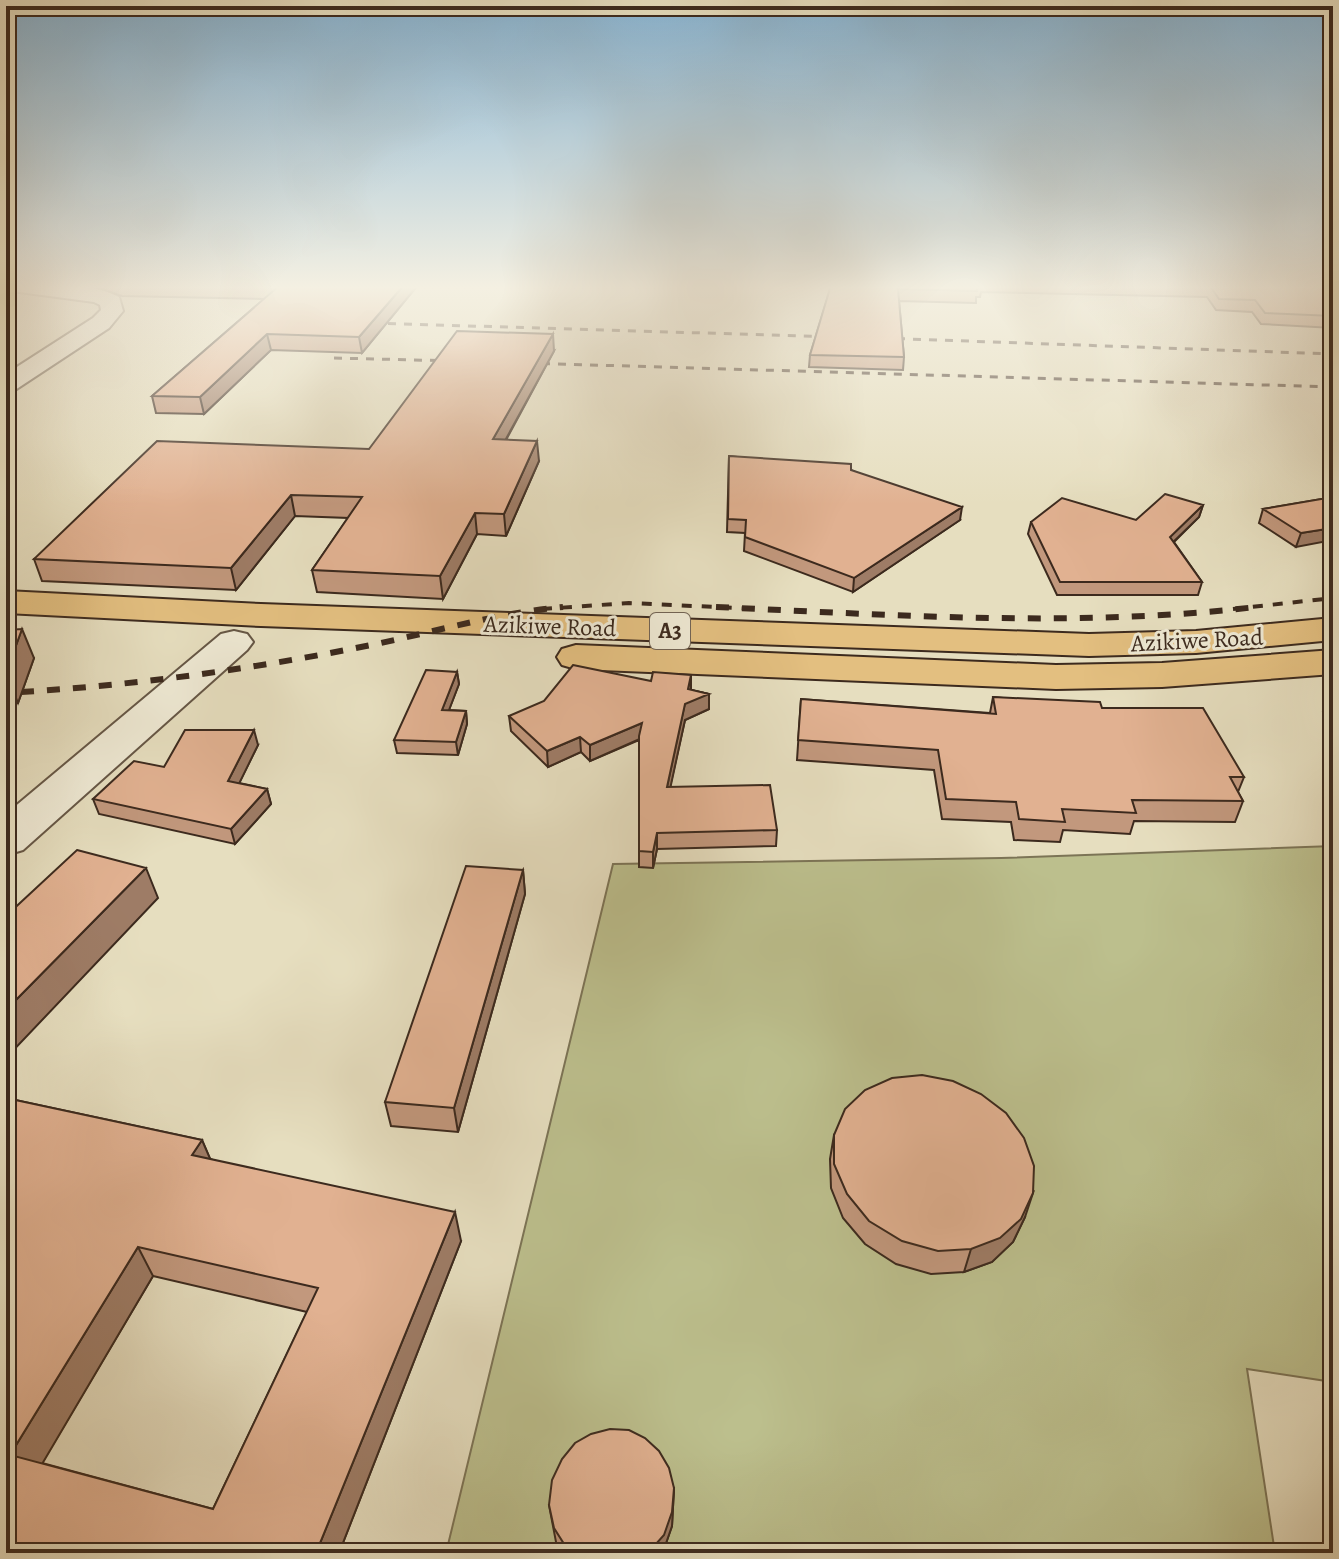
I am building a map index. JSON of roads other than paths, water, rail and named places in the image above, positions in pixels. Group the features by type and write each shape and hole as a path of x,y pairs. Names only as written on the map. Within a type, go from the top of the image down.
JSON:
{"main road":[{"name":"Azikiwe Road","path":"6,602 261,615 1089,645 1196,642 1333,629"},
{"name":"Azikiwe Road","path":"6,633 1056,677 1162,675 1333,662"}],"street":[{"path":"6,385 48,358"},
{"path":"6,839 234,642"}],"railway":[{"path":"334,358 458,361"},
{"path":"526,363 1333,387"},
{"path":"1233,609 1333,598"},
{"path":"555,608 629,603 759,609"},
{"path":"555,608 563,607"},
{"path":"716,607 986,618 1121,617 1256,607"},
{"path":"21,692 237,669 555,608"},
{"path":"542,609 555,608"}]}
